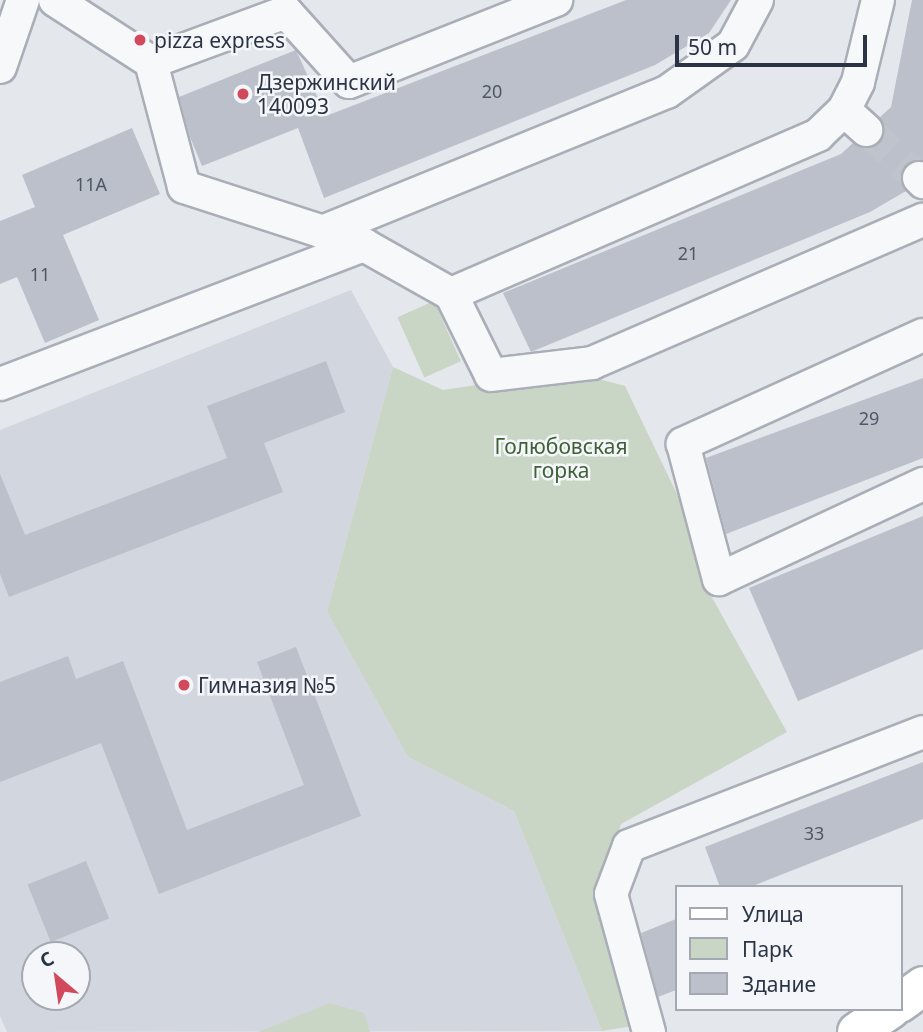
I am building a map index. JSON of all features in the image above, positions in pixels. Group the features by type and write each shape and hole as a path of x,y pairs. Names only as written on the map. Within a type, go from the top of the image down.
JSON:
{"main road":[{"path":"902,1002 923,986"},
{"path":"857,1032 888,1011"}],"street":[{"path":"0,67 23,0"},
{"path":"55,0 151,62 184,187 365,245 451,294 491,375 592,363 923,220"},
{"path":"151,62 286,12 348,82 556,0"},
{"path":"322,232 667,92 733,45 757,0"},
{"path":"451,294 855,120 859,82 878,0"},
{"path":"0,384 365,245"},
{"path":"923,335 683,444 719,579 923,484"},
{"path":"649,1032 611,894 629,846 923,732"}],"shaded area":[{"name":"Гимназия №5","path":"351,290 393,367 327,612 408,757 514,811 602,1031 7,1032 0,1016 0,430"}],"green space":[{"path":"434,301 461,361 424,378 397,317"},
{"name":"Голюбовская горка","path":"393,367 443,390 569,371 625,386 699,540 709,592 787,732 621,824 598,894 645,1024 602,1031 514,811 408,757 327,612"},
{"path":"330,1003 364,1013 370,1032 258,1032"}],"building":[{"path":"626,0 731,0 709,33 655,65 324,198 298,128 202,166 190,137 179,97 296,50 326,116"},
{"path":"912,0 923,0 923,160 907,165 902,173 906,191 870,212 531,352 503,293 841,154 853,143 863,148 879,143 884,133 879,118 891,107"},
{"path":"132,128 160,194 63,235 99,320 45,343 17,277 0,284 0,221 35,207 22,175"},
{"path":"326,361 345,412 264,443 283,492 9,597 0,574 0,474 25,535 227,458 207,406"},
{"path":"923,378 923,458 726,534 706,458"},
{"path":"923,516 923,649 798,701 749,588"},
{"path":"296,647 361,816 159,894 101,743 0,782 0,682 68,656 76,679 123,661 187,830 304,785 257,662"},
{"path":"923,762 923,819 755,885 719,885 705,847"},
{"path":"86,861 109,918 50,941 28,885"},
{"path":"674,920 674,991 658,997 641,933"}],"tunnel":[{"path":"866,130 919,178"}],"place":[{"name":"pizza express","path":"140,40"},
{"name":"Дзержинский 140093","path":"243,94"},
{"name":"Гимназия №5","path":"184,685"}]}
